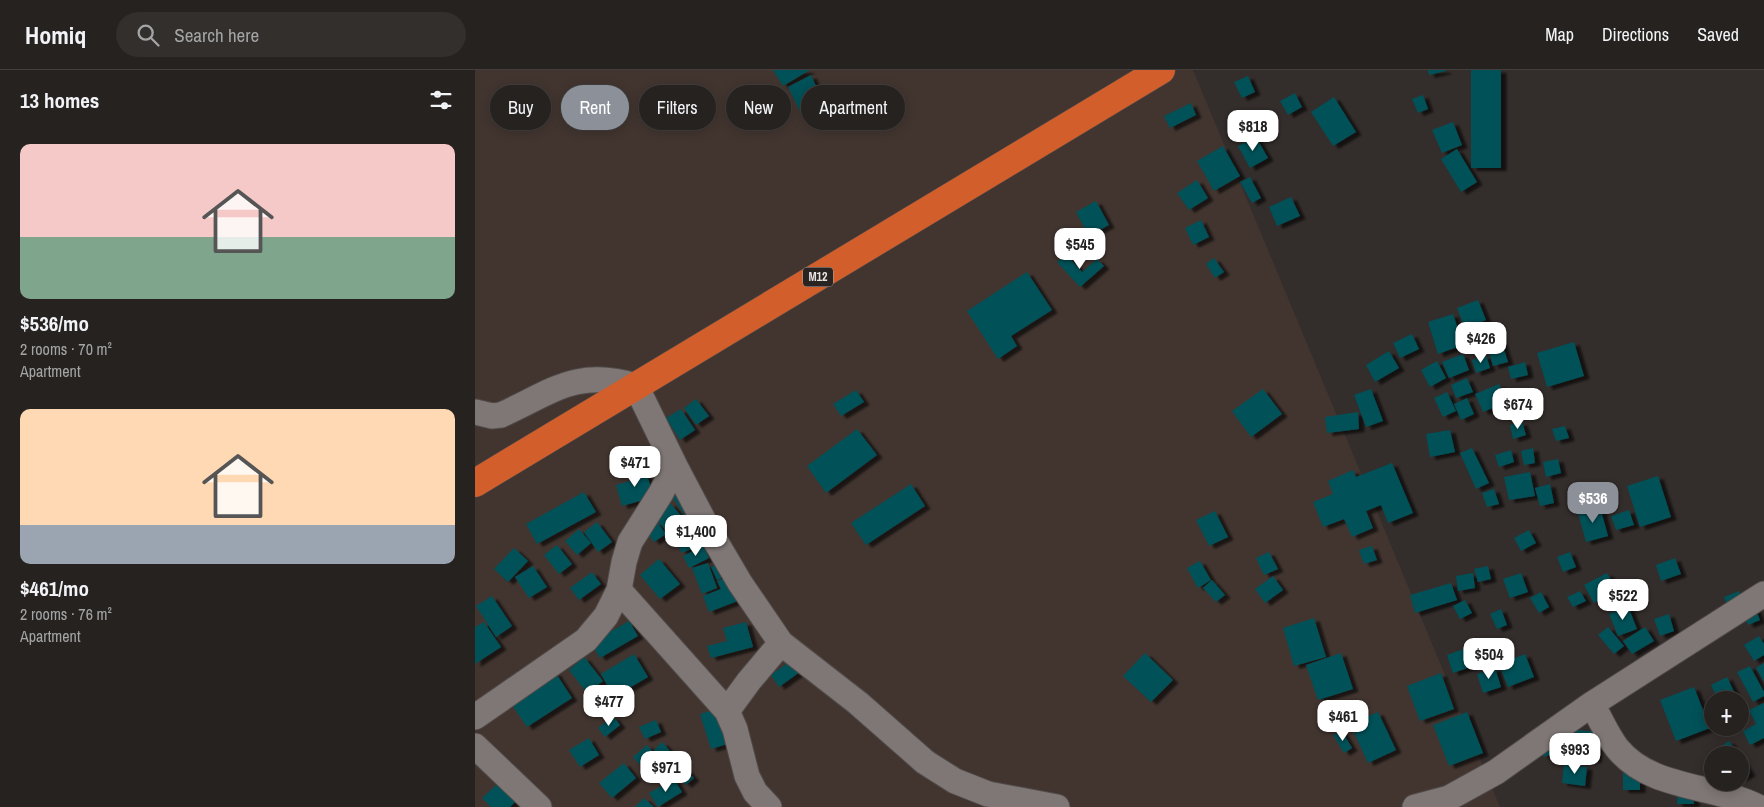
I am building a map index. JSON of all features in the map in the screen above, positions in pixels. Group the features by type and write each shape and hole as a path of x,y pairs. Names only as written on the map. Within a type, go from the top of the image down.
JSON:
{"highway":[{"name":"M12","path":"475,483 1161,70"}],"street":[{"path":"475,412 492,416 501,415 565,384 585,380 616,380 636,386 706,525 740,583 781,643 858,703 925,762 955,781 988,794 1057,807"},
{"path":"475,717 586,640 606,616 619,590 624,562 631,542 675,466"},
{"path":"619,590 727,710 735,729 747,776 755,792 769,807"},
{"path":"1415,807 1446,802 1496,772 1592,704 1764,594"},
{"path":"727,710 781,643"},
{"path":"1592,704 1617,747 1638,768 1674,782 1758,807"},
{"path":"477,750 539,807"}],"shaded area":[{"path":"475,70 1193,70 1500,807 475,807"}],"building":[{"path":"773,70 810,70 785,85 782,85"},
{"path":"1428,70 1446,70 1446,71 1429,75"},
{"path":"1471,70 1501,70 1501,168 1471,168"},
{"path":"811,75 816,85 801,85 801,113 791,93 791,85"},
{"path":"1248,76 1255,92 1242,98 1234,82"},
{"path":"1295,93 1302,107 1288,115 1280,101"},
{"path":"1423,95 1428,109 1418,113 1412,99"},
{"path":"1334,97 1356,132 1333,146 1311,112"},
{"path":"1191,103 1196,115 1170,128 1164,116"},
{"path":"1453,122 1462,145 1442,153 1432,130"},
{"path":"1256,137 1268,158 1250,168 1238,146"},
{"path":"1223,146 1240,176 1214,191 1197,161"},
{"path":"1457,149 1477,182 1461,192 1441,159"},
{"path":"1250,177 1261,198 1252,203 1240,182"},
{"path":"1197,180 1208,198 1189,210 1177,193"},
{"path":"1291,197 1300,216 1277,226 1269,207"},
{"path":"1096,201 1109,225 1089,236 1076,212"},
{"path":"1201,220 1209,237 1193,245 1185,228"},
{"path":"1066,254 1082,272 1097,259 1104,266 1080,287 1057,262"},
{"path":"1214,258 1224,272 1215,278 1206,264"},
{"path":"1027,272 1052,310 1011,336 1017,346 998,359 967,311"},
{"path":"1478,300 1486,320 1465,328 1457,308"},
{"path":"1453,314 1463,345 1438,354 1428,322"},
{"path":"1497,328 1508,362 1493,366 1483,333"},
{"path":"1412,334 1419,349 1400,358 1393,343"},
{"path":"1574,342 1584,376 1547,387 1537,353"},
{"path":"1389,351 1399,368 1375,382 1366,365"},
{"path":"1463,354 1469,370 1449,378 1442,362"},
{"path":"1486,355 1490,368 1476,373 1472,360"},
{"path":"1437,361 1446,378 1430,387 1421,370"},
{"path":"1525,362 1528,375 1511,379 1508,367"},
{"path":"1467,378 1473,392 1456,398 1451,385"},
{"path":"1499,384 1507,402 1483,412 1475,394"},
{"path":"1263,389 1282,414 1251,437 1232,411"},
{"path":"1371,389 1383,421 1366,427 1354,395"},
{"path":"856,390 864,402 841,416 833,404"},
{"path":"1447,392 1456,411 1443,417 1434,398"},
{"path":"1467,398 1474,414 1461,420 1454,404"},
{"path":"696,399 709,416 696,425 684,408"},
{"path":"681,409 695,430 680,440 666,418"},
{"path":"1358,412 1359,429 1327,433 1325,417"},
{"path":"1522,422 1526,435 1513,439 1510,425"},
{"path":"1565,426 1569,438 1556,441 1552,429"},
{"path":"857,429 877,455 826,493 807,466"},
{"path":"1450,430 1455,452 1430,457 1426,434"},
{"path":"1472,448 1489,483 1476,489 1460,453"},
{"path":"1533,448 1535,463 1524,465 1521,451"},
{"path":"1511,450 1514,462 1499,467 1495,455"},
{"path":"1558,459 1561,473 1546,477 1543,462"},
{"path":"1392,463 1413,513 1388,523 1381,505 1366,511 1373,528 1352,537 1344,519 1323,527 1313,502 1333,494 1328,481 1353,470 1356,477"},
{"path":"644,466 654,497 622,506 616,485 633,480 630,470"},
{"path":"1530,472 1535,496 1509,500 1504,477"},
{"path":"1658,476 1671,517 1640,527 1627,486"},
{"path":"911,484 925,506 866,545 851,523"},
{"path":"1550,484 1554,503 1540,506 1535,488"},
{"path":"679,488 695,511 686,517 670,494"},
{"path":"1494,489 1499,504 1487,507 1482,493"},
{"path":"1593,489 1595,507 1580,509 1578,491"},
{"path":"584,492 596,512 537,544 526,524"},
{"path":"670,503 684,519 668,533 654,517"},
{"path":"1600,507 1608,536 1586,542 1578,513"},
{"path":"1629,510 1634,525 1616,530 1611,516"},
{"path":"1215,511 1228,537 1209,546 1196,520"},
{"path":"656,521 666,534 654,542 645,530"},
{"path":"597,522 612,542 598,552 584,532"},
{"path":"579,529 591,543 577,555 565,541"},
{"path":"1529,530 1536,543 1521,551 1514,538"},
{"path":"697,537 700,546 681,553 678,544"},
{"path":"557,545 572,564 559,574 544,555"},
{"path":"703,546 709,558 689,568 683,556"},
{"path":"1372,546 1377,560 1364,564 1359,550"},
{"path":"514,548 528,561 508,582 494,569"},
{"path":"1269,552 1278,569 1264,575 1256,558"},
{"path":"1570,552 1576,567 1563,572 1557,557"},
{"path":"1675,558 1681,574 1661,581 1656,565"},
{"path":"659,559 680,584 660,599 640,575"},
{"path":"724,561 730,574 717,580 711,567"},
{"path":"1200,561 1211,580 1198,588 1187,568"},
{"path":"708,563 717,588 702,594 692,568"},
{"path":"533,566 547,587 529,598 515,577"},
{"path":"1488,566 1491,579 1478,582 1474,569"},
{"path":"592,572 601,584 579,600 570,588"},
{"path":"1473,573 1475,588 1458,591 1456,576"},
{"path":"1521,573 1528,592 1510,598 1503,579"},
{"path":"1607,573 1617,590 1594,603 1584,585"},
{"path":"734,574 743,599 709,612 703,596 721,589 717,581"},
{"path":"1273,576 1283,590 1265,603 1255,589"},
{"path":"1212,580 1225,595 1216,602 1203,588"},
{"path":"1451,583 1457,600 1415,613 1410,595"},
{"path":"1580,591 1586,601 1573,607 1567,597"},
{"path":"1739,591 1744,604 1729,610 1724,597"},
{"path":"1541,592 1549,607 1539,613 1530,598"},
{"path":"492,596 512,626 496,637 476,606"},
{"path":"1465,600 1472,613 1460,619 1453,606"},
{"path":"1753,604 1760,620 1748,625 1742,609"},
{"path":"1628,606 1637,629 1618,636 1609,614"},
{"path":"1501,609 1507,625 1497,629 1490,614"},
{"path":"1669,614 1674,631 1660,636 1654,619"},
{"path":"1314,618 1326,657 1294,666 1283,628"},
{"path":"629,621 638,636 600,658 591,643"},
{"path":"484,622 501,647 475,664 475,627"},
{"path":"746,622 753,647 711,658 707,646 727,641 723,628"},
{"path":"1608,627 1624,646 1614,654 1598,635"},
{"path":"1645,627 1654,641 1632,654 1623,641"},
{"path":"1759,636 1764,644 1764,655 1754,661 1744,645"},
{"path":"1472,646 1479,664 1453,673 1447,655"},
{"path":"803,652 811,664 779,687 771,675"},
{"path":"1145,653 1173,680 1151,702 1123,676"},
{"path":"1341,653 1353,689 1318,700 1306,665"},
{"path":"634,654 648,677 614,697 601,674"},
{"path":"1525,654 1534,677 1508,687 1499,664"},
{"path":"584,657 603,681 587,693 569,670"},
{"path":"1764,663 1764,682 1756,668"},
{"path":"1750,666 1764,692 1764,696 1753,702 1749,691 1747,691 1737,672"},
{"path":"1495,668 1501,687 1483,693 1477,674"},
{"path":"555,672 572,698 527,727 510,702"},
{"path":"1441,673 1454,709 1420,721 1407,686"},
{"path":"1727,677 1734,691 1714,691 1711,685"},
{"path":"1694,687 1704,713 1704,730 1676,741 1660,700"},
{"path":"1764,703 1764,738 1750,745 1746,736 1749,736 1749,728 1756,724 1749,710"},
{"path":"723,707 734,742 711,749 700,714"},
{"path":"1378,712 1396,750 1368,763 1350,724"},
{"path":"1467,712 1483,753 1449,766 1433,725"},
{"path":"613,716 620,725 605,737 598,728"},
{"path":"656,720 661,732 645,739 639,727"},
{"path":"1561,727 1569,747 1544,757 1536,736"},
{"path":"1576,730 1599,732 1596,760 1573,758"},
{"path":"1342,731 1352,748 1344,753 1333,735"},
{"path":"589,738 599,755 580,767 569,750"},
{"path":"1729,741 1732,746 1722,746"},
{"path":"662,742 694,778 686,785 654,750"},
{"path":"647,745 653,752 639,764 633,757"},
{"path":"624,763 636,778 612,798 599,783"},
{"path":"1564,765 1587,767 1585,786 1562,783"},
{"path":"1623,773 1640,773 1640,790 1623,790"},
{"path":"503,779 520,797 510,807 491,807 482,798"},
{"path":"674,779 682,792 658,807 649,793"},
{"path":"1678,784 1694,784 1694,804 1677,804"},
{"path":"644,798 654,807 635,807"}]}
